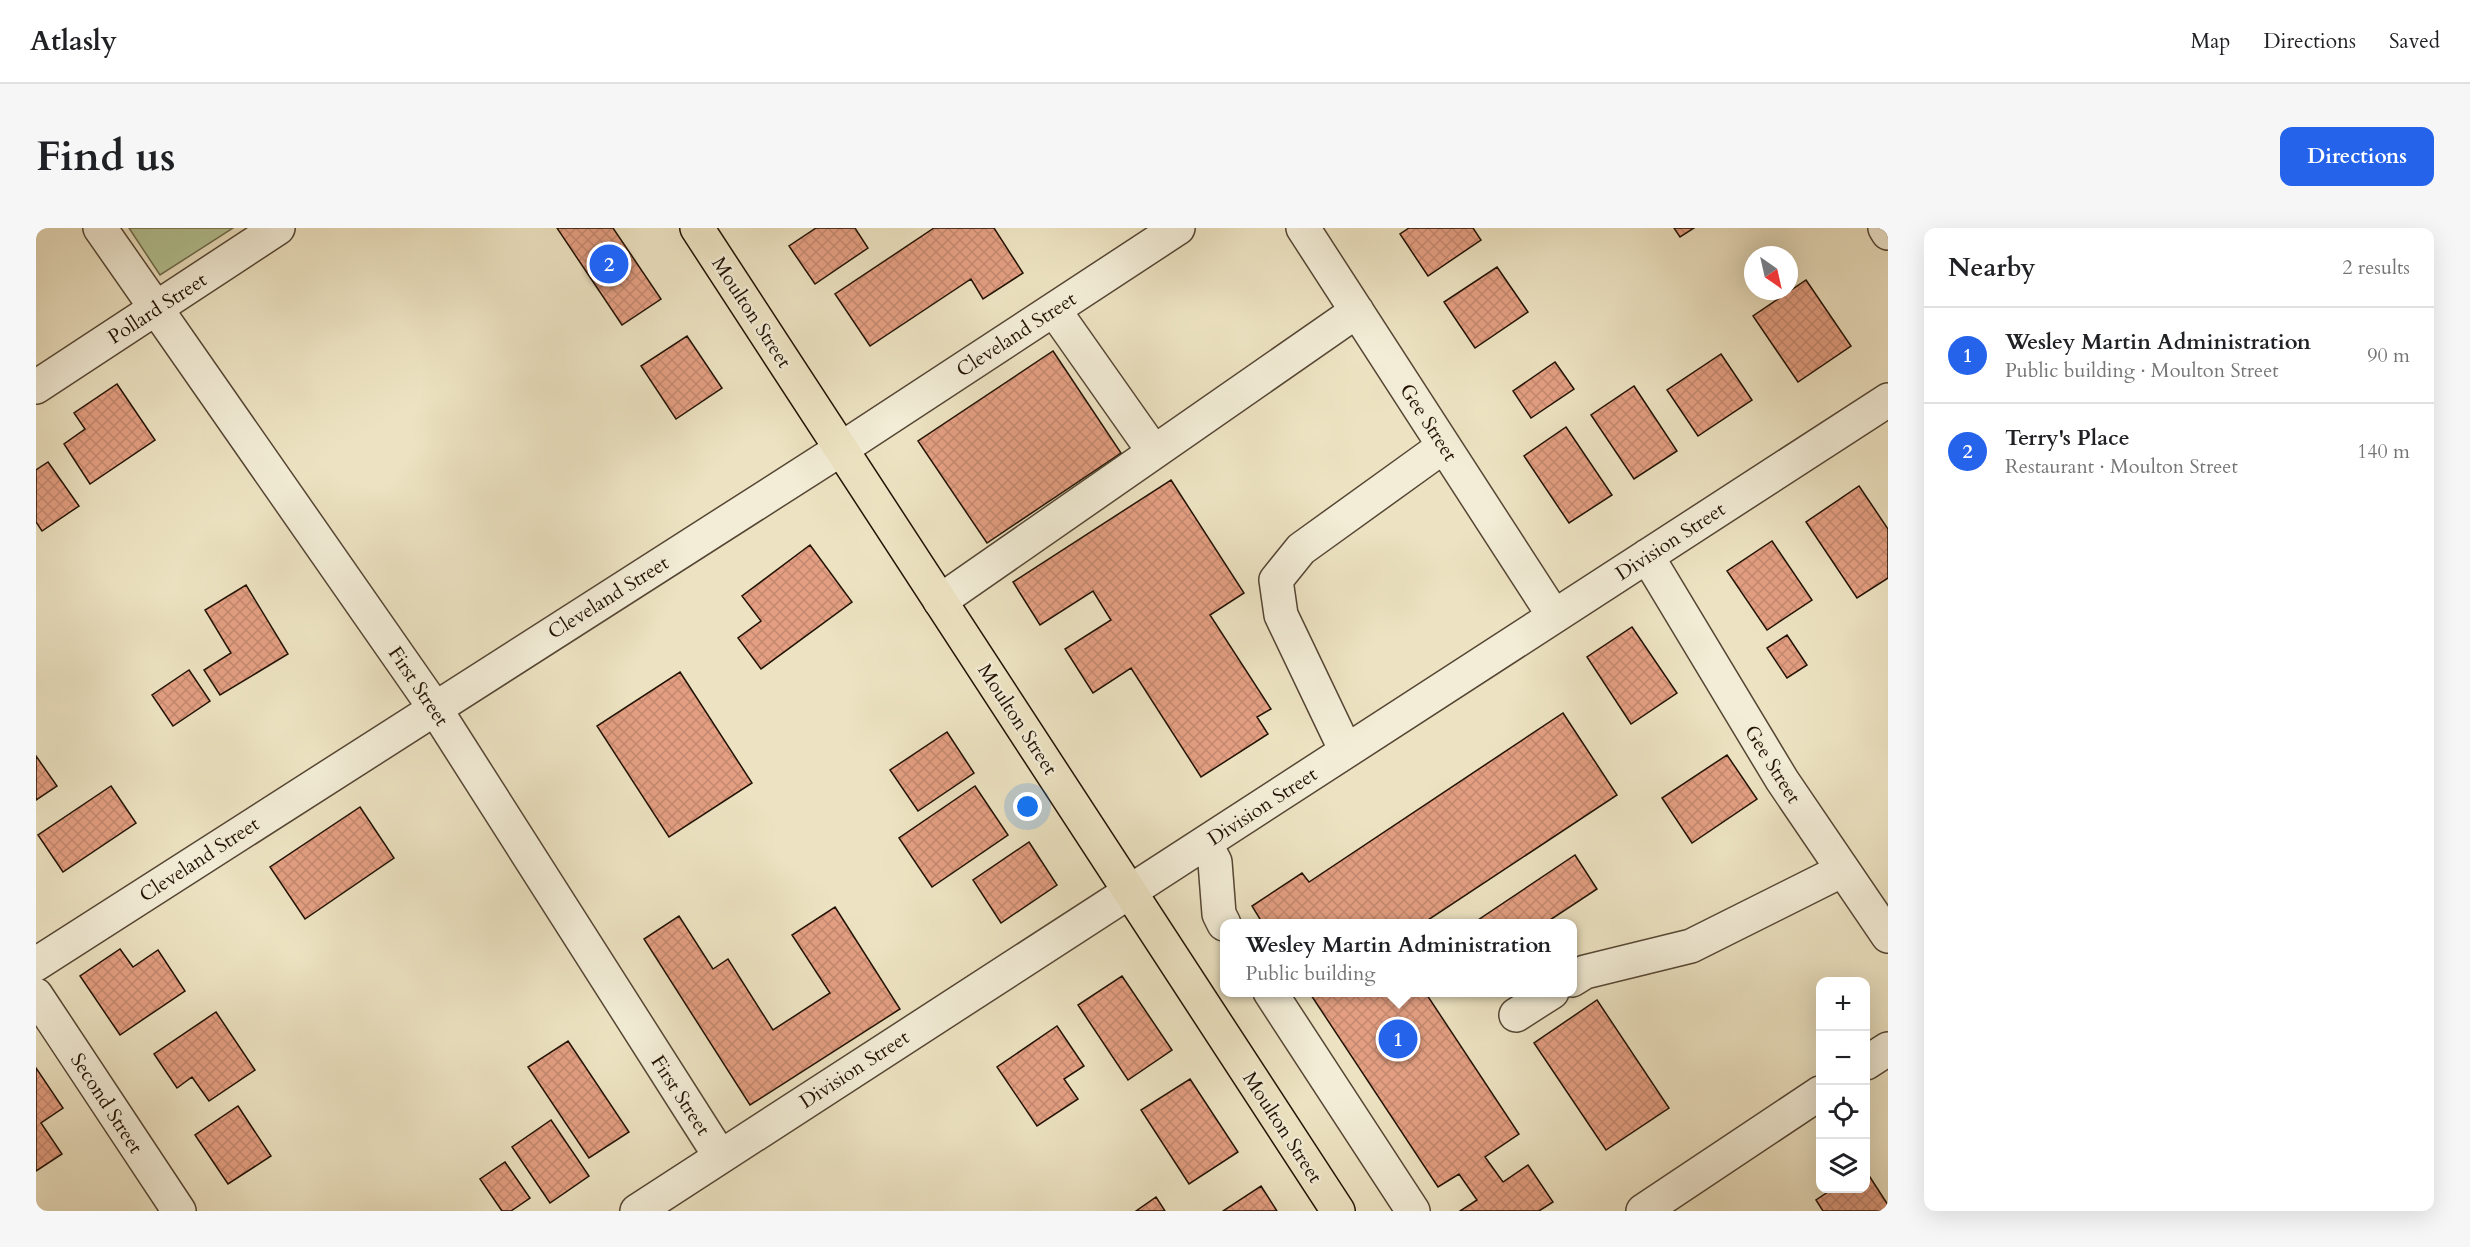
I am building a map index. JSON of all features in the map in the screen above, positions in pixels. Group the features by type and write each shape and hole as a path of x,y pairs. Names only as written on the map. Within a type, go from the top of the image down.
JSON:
{"main road":[{"name":"Moulton Street","path":"698,228 1338,1211"}],"street":[{"name":"First Street","path":"100,228 434,707 720,1156"},
{"name":"Pollard Street","path":"36,387 278,228"},
{"name":"Cleveland Street","path":"36,964 434,707 841,449 1178,228"},
{"name":"Gee Street","path":"1303,228 1554,616"},
{"path":"1885,228 1888,232"},
{"path":"1054,310 1154,452"},
{"path":"940,601 1357,311"},
{"name":"Division Street","path":"637,1211 1888,400"},
{"path":"1346,751 1281,615 1276,580 1301,549 1444,446"},
{"name":"Gee Street","path":"1647,556 1782,780 1888,936"},
{"path":"1205,843 1215,862 1218,914 1221,919"},
{"path":"1577,977 1585,972 1691,946 1843,870"},
{"name":"Second Street","path":"36,994 179,1211"},
{"path":"1273,997 1413,1211"},
{"path":"1516,1015 1545,997"},
{"path":"1870,1061 1888,1048"},
{"path":"1643,1211 1816,1096"}],"green space":[{"path":"129,228 233,228 160,275"}],"building":[{"path":"557,228 613,228 661,299 622,325"},
{"path":"816,228 855,228 868,248 815,284 789,246"},
{"path":"934,228 994,228 1023,273 983,299 971,279 870,346 835,294"},
{"path":"1409,228 1473,228 1481,240 1428,276 1400,234"},
{"path":"1674,228 1694,228 1680,237"},
{"path":"1497,267 1528,312 1475,348 1444,302"},
{"path":"1806,280 1851,346 1798,382 1753,316 1777,300 1798,300 1798,285"},
{"path":"687,336 722,388 676,419 641,366"},
{"path":"1053,351 1121,453 987,543 918,441"},
{"path":"1721,354 1752,400 1698,436 1667,390"},
{"path":"1555,362 1574,389 1531,418 1513,391"},
{"path":"117,384 155,440 90,484 64,444 85,429 74,413"},
{"path":"1634,386 1677,451 1634,479 1591,415"},
{"path":"1566,427 1612,495 1569,523 1524,456"},
{"path":"48,462 79,506 42,531 36,522 36,470"},
{"path":"1171,480 1244,593 1210,615 1271,709 1257,717 1268,734 1201,777 1131,668 1093,693 1065,649 1111,620 1093,591 1040,625 1013,582"},
{"path":"1859,486 1888,529 1888,578 1857,598 1806,522"},
{"path":"1772,541 1812,600 1767,630 1727,571"},
{"path":"810,545 852,602 761,669 738,638 761,621 742,596"},
{"path":"246,585 288,654 220,695 204,670 231,653 205,610"},
{"path":"1632,627 1677,693 1631,724 1587,657"},
{"path":"1787,635 1807,665 1787,678 1767,648"},
{"path":"189,670 210,701 173,726 152,695"},
{"path":"680,672 752,783 669,837 597,726"},
{"path":"1563,713 1617,795 1430,919 1260,919 1252,906 1302,873 1309,882"},
{"path":"947,732 974,773 918,811 890,770"},
{"path":"1727,755 1757,799 1692,843 1662,798"},
{"path":"36,756 57,786 36,800"},
{"path":"111,786 136,823 63,872 38,835"},
{"path":"975,786 1008,835 932,887 899,838"},
{"path":"360,807 394,858 305,919 270,867"},
{"path":"1029,842 1057,885 1001,923 973,880"},
{"path":"1575,855 1597,889 1552,919 1479,919"},
{"path":"835,907 900,1009 750,1105 644,939 679,916 713,969 728,959 773,1030 830,993 792,935"},
{"path":"120,949 133,967 158,950 185,991 120,1035 80,976"},
{"path":"1122,976 1172,1050 1128,1080 1078,1005"},
{"path":"1312,997 1428,997 1519,1134 1485,1157 1503,1182 1528,1165 1553,1202 1539,1211 1460,1211 1477,1200 1459,1174 1438,1187"},
{"path":"1597,1000 1669,1108 1606,1150 1534,1043"},
{"path":"216,1012 255,1070 209,1101 192,1077 177,1088 154,1054"},
{"path":"1057,1026 1084,1066 1064,1079 1078,1099 1037,1126 997,1067"},
{"path":"568,1041 629,1132 589,1158 528,1067"},
{"path":"36,1068 63,1108 41,1123 62,1154 36,1171"},
{"path":"1190,1079 1238,1152 1189,1184 1141,1110"},
{"path":"238,1106 271,1156 228,1184 195,1135"},
{"path":"551,1120 589,1176 550,1203 512,1147"},
{"path":"505,1162 530,1198 511,1211 502,1211 480,1179"},
{"path":"1870,1177 1888,1205 1888,1211 1823,1211 1816,1200 1826,1193 1870,1193"},
{"path":"1261,1186 1277,1211 1223,1211"},
{"path":"1156,1197 1165,1211 1136,1211"}],"place":[{"name":"Terry's Place","path":"609,264"},
{"name":"Wesley Martin Administration","path":"1398,1039"}]}
